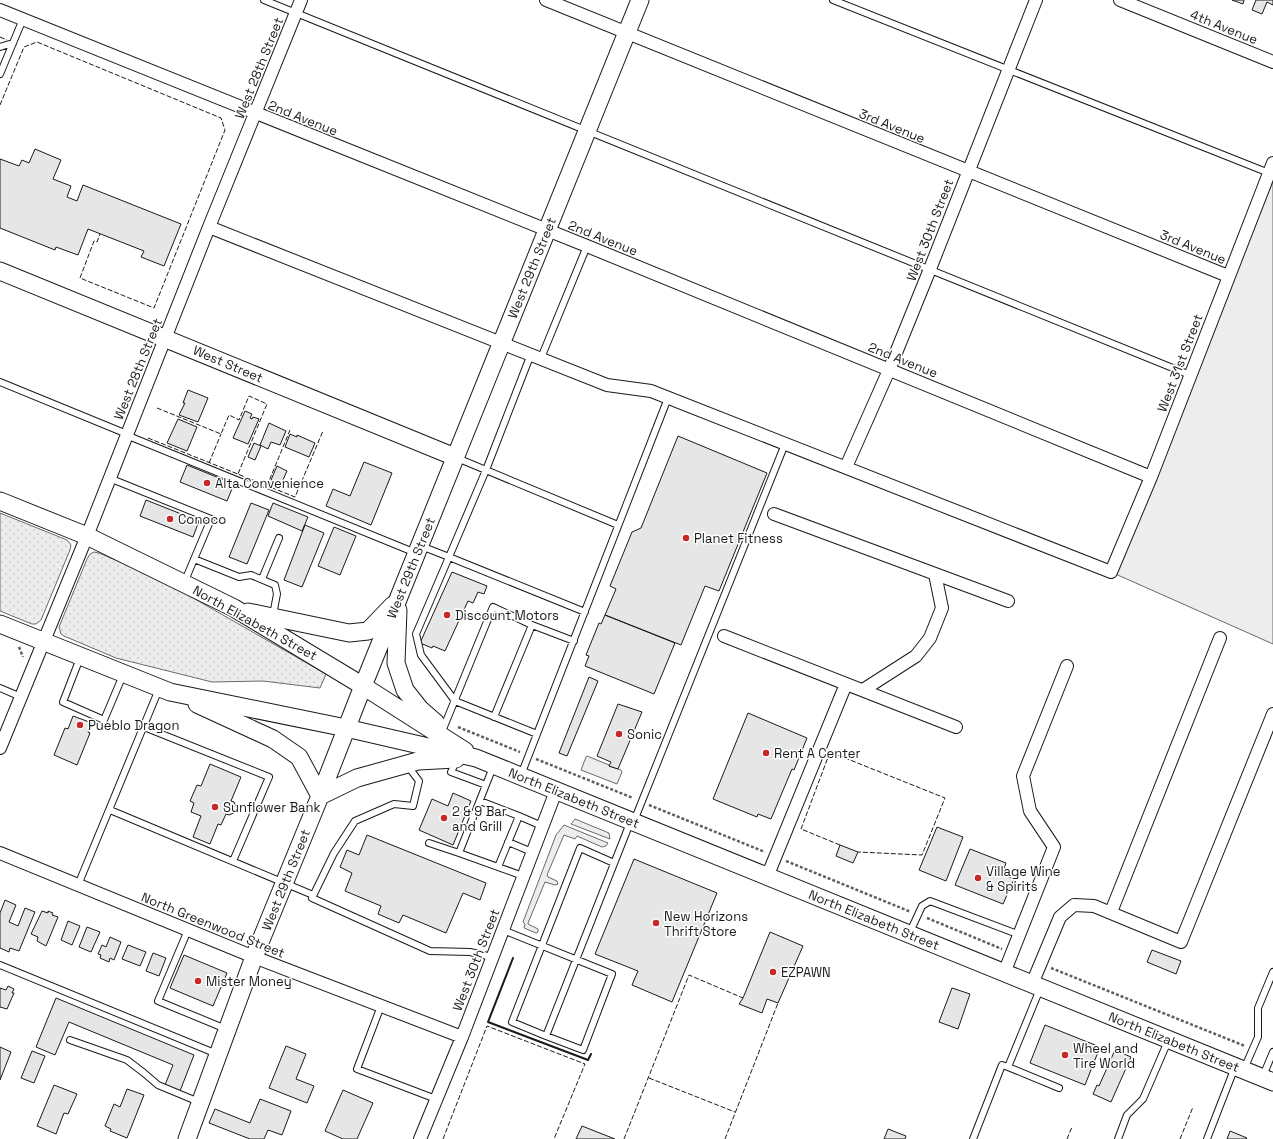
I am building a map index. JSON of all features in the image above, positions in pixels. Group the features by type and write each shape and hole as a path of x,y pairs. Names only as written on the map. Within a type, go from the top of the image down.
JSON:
{"main road":[{"name":"West 29th Street","path":"187,1139 254,957 640,0"},
{"name":"West Street","path":"0,271 455,457"},
{"name":"North Elizabeth Street","path":"0,501 87,536 234,608 363,686 476,758 1268,1080"},
{"path":"234,608 348,633 368,630 398,599"},
{"path":"398,599 396,663 405,690 420,709 444,725 476,758"},
{"name":"North Elizabeth Street","path":"1,627 43,641 165,690 346,728 476,758"},
{"path":"165,690 273,739 299,757 320,796 357,778 418,761 476,758"}],"street":[{"name":"West 28th Street","path":"1,744 87,536 126,434 301,0"},
{"name":"3rd Avenue","path":"546,0 1228,276"},
{"name":"West 30th Street","path":"846,467 889,370 1036,0"},
{"name":"4th Avenue","path":"1120,0 1273,62"},
{"name":"2nd Avenue","path":"0,10 255,114 587,246 1151,477"},
{"name":"West 31st Street","path":"846,467 1111,572 1151,477 1271,168"},
{"path":"209,227 502,342 607,385 651,391 846,467"},
{"path":"774,514 1008,601"},
{"path":"863,690 916,656 930,638 942,608 936,574"},
{"path":"724,636 956,727"},
{"path":"1111,912 1220,638"},
{"path":"1004,973 1054,847 1030,811 1023,776 1067,666"},
{"path":"767,877 846,684"},
{"path":"1036,986 1040,964 1060,917 1074,905 1094,906 1181,942 1273,714"},
{"name":"West 30th Street","path":"420,1139 462,1037 556,790"},
{"name":"North Greenwood Street","path":"0,853 254,957 462,1037"}],"lane":[{"path":"264,0 1190,375"},
{"path":"833,0 1008,70 1271,168"},
{"path":"0,74 22,19"},
{"path":"0,47 13,43"},
{"path":"538,734 455,701 421,655 416,634 536,356 587,246"},
{"path":"0,382 126,434 418,549 449,557 585,612"},
{"path":"520,776 538,734 668,398"},
{"path":"546,1036 614,863 642,802 785,444"},
{"path":"455,457 618,525"},
{"path":"109,478 211,519 183,583"},
{"path":"262,580 279,538"},
{"path":"194,559 240,577 251,575 275,584 277,594 273,617"},
{"path":"444,725 493,607 532,625 574,641"},
{"path":"494,717 532,625"},
{"path":"81,656 63,702 104,720 123,673"},
{"path":"0,688 21,697"},
{"path":"78,885 144,727 165,690"},
{"path":"144,727 268,777 233,862"},
{"path":"458,759 451,772 486,786"},
{"path":"313,895 334,853 355,821 394,804 413,806 419,781 406,764"},
{"path":"459,853 494,766"},
{"path":"480,801 542,826"},
{"path":"110,810 313,895 312,898 430,951 470,952 492,957"},
{"path":"498,867 519,816"},
{"path":"508,842 532,852"},
{"path":"429,844 523,876"},
{"path":"503,930 542,946 576,960 612,974 583,1050 512,1022 542,946 580,848 614,863"},
{"path":"909,934 922,906 930,901 1020,935"},
{"path":"188,930 158,1001 227,1030"},
{"path":"0,965 218,1055"},
{"path":"1207,1139 1240,1069 1258,1037 1258,1008 1273,972"},
{"path":"1008,1067 1036,986"},
{"path":"381,1006 357,1069 436,1099"},
{"path":"70,1040 127,1060 158,1085 200,1103"},
{"path":"1118,1139 1127,1115 1144,1099 1168,1040"},
{"path":"1268,1080 1273,1052"},
{"path":"973,1139 1002,1065 1059,1088"}],"path":[{"path":"444,725 457,727 1012,953"},
{"path":"1040,964 1246,1047"}],"shaded area":[{"path":"1273,182 1273,644 1111,572 1228,276"},
{"path":"0,513 67,540 71,545 41,620 36,624 32,624 0,611"},
{"path":"94,552 160,579 326,674 320,688 263,681 212,682 116,658 64,636 61,634 59,627 87,559 90,554"},
{"path":"587,756 621,770 622,772 617,784 581,770"},
{"path":"575,819 609,833 610,839 571,824"},
{"path":"564,825 608,843 606,846 602,847 577,836 575,839 564,835 547,875 548,877 557,881 558,884 555,885 545,882 528,923 538,929 538,932 536,933 524,928 525,924 523,922 556,835"}],"building":[{"path":"1232,0 1244,0 1243,4"},
{"path":"1256,0 1273,0 1273,5 1267,2 1262,14 1252,10"},
{"path":"35,149 61,160 53,179 71,186 67,197 77,201 83,185 181,224 164,266 141,257 144,251 88,229 78,255 56,247 55,250 0,228 0,159 19,166 22,160 29,163"},
{"path":"188,390 208,398 198,422 179,415 185,403 183,403"},
{"path":"245,411 252,414 250,418 252,419 253,417 259,419 248,444 233,438"},
{"path":"178,419 197,427 187,451 167,443"},
{"path":"269,423 286,431 280,445 271,442 268,449 260,445"},
{"path":"290,434 297,437 297,435 315,443 309,457 285,447"},
{"path":"678,436 767,473 719,591 705,586 681,645 605,615 616,589 610,586 632,532 641,528"},
{"path":"254,443 261,446 255,460 248,457"},
{"path":"364,462 392,473 371,525 326,506 333,489 350,496"},
{"name":"Alta Convenience","path":"187,465 234,484 227,501 180,482"},
{"path":"277,466 287,471 281,484 271,480"},
{"name":"Conoco","path":"146,500 199,521 193,537 140,516"},
{"path":"251,503 269,510 247,564 229,557"},
{"path":"273,503 308,517 302,531 268,516"},
{"path":"305,525 324,533 302,587 284,580"},
{"path":"334,527 356,536 340,575 318,566"},
{"name":"Discount Motors","path":"452,572 487,586 484,594 478,592 473,603 468,601 445,651 420,643"},
{"path":"605,615 675,643 654,694 585,666 589,656 586,655 599,623 601,624"},
{"path":"589,677 598,681 567,756 559,753"},
{"name":"Sonic","path":"618,704 642,712 618,769 609,766 611,762 597,756"},
{"name":"Rent A Center","path":"748,713 807,738 771,819 758,814 757,817 713,799"},
{"path":"73,716 92,723 88,732 90,733 77,765 54,755 65,728 68,729"},
{"name":"Sunflower Bank","path":"210,764 241,777 231,801 234,802 238,811 229,815 226,814 221,825 218,824 210,844 193,837 201,816 191,812 194,803 190,801 197,785 201,786"},
{"name":"2 & 9 Bar and Grill","path":"453,793 471,801 453,845 419,830 432,799 448,806"},
{"path":"937,827 963,837 946,881 919,870"},
{"path":"367,835 486,883 480,900 463,893 446,933 403,915 399,923 378,914 381,906 345,891 352,873 340,867 347,850 359,855"},
{"path":"840,845 858,852 853,863 836,856"},
{"path":"970,849 1006,863 1002,874 1014,879 1003,904 955,885"},
{"name":"New Horizons Thrift Store","path":"634,859 717,893 672,1002 632,985 638,971 595,954"},
{"path":"5,900 16,905 9,922 18,926 25,908 35,912 19,951 10,948 9,952 0,948 0,913"},
{"path":"42,911 48,913 48,911 53,913 52,915 58,917 46,946 37,941 38,937 31,934"},
{"path":"68,921 80,926 72,945 61,940"},
{"path":"87,927 100,932 91,952 79,947"},
{"name":"EZPAWN","path":"770,932 803,946 778,1003 767,999 762,1013 739,1004 743,998"},
{"path":"110,937 121,942 114,960 110,958 109,962 100,958 101,955 98,954 102,945 106,947"},
{"path":"128,945 146,952 140,966 122,959"},
{"path":"1152,950 1181,961 1176,974 1147,962"},
{"path":"153,953 166,958 159,976 146,971"},
{"name":"Mister Money","path":"184,955 227,973 213,1006 170,988"},
{"path":"8,986 14,989 12,993 14,993 7,1009 0,1007 0,988 6,990"},
{"path":"952,988 970,994 958,1029 939,1022"},
{"path":"56,998 194,1055 180,1091 165,1085 173,1065 69,1022 55,1055 36,1047"},
{"name":"Wheel and Tire World","path":"1045,1025 1100,1047 1085,1085 1030,1063"},
{"path":"286,1046 306,1054 296,1079 314,1086 307,1103 269,1088"},
{"path":"0,1047 11,1052 0,1080"},
{"path":"1115,1050 1131,1057 1111,1102 1093,1094 1097,1085 1099,1086"},
{"path":"32,1051 45,1056 34,1083 21,1078"},
{"path":"54,1085 77,1094 68,1114 64,1113 56,1134 37,1126"},
{"path":"127,1089 144,1095 127,1138 110,1131 111,1129 105,1126 114,1104 120,1107"},
{"path":"343,1090 373,1103 357,1139 343,1139 325,1131"},
{"path":"260,1099 291,1111 282,1135 268,1130 264,1139 250,1139 209,1123 215,1109 250,1123"},
{"path":"582,1126 615,1139 576,1139"},
{"path":"888,1129 906,1136 905,1139 884,1139"},
{"path":"1230,1131 1247,1138 1227,1139"}],"fence":[{"path":"0,37 7,40"},
{"path":"0,105 24,47 37,42 221,118 225,130 154,308 80,278 94,241 97,242 100,234"},
{"path":"157,408 221,434 229,415 239,420 249,396 267,404 238,474"},
{"path":"267,486 290,430"},
{"path":"148,438 295,497 323,431"},
{"path":"209,463 221,434"},
{"path":"840,845 801,829 830,752 945,798 922,855 858,852"},
{"path":"624,1139 689,975 743,998"},
{"path":"725,1139 778,1003"},
{"path":"443,1139 487,1026 585,1064 554,1139"},
{"path":"649,1078 735,1112"},
{"path":"1180,1139 1193,1107"},
{"path":"1067,1139 1072,1127"}],"wall":[{"path":"513,958 488,1022 588,1060 591,1054"}],"place":[{"name":"Alta Convenience","path":"207,483"},
{"name":"Conoco","path":"170,519"},
{"name":"Planet Fitness","path":"686,538"},
{"name":"Discount Motors","path":"447,615"},
{"name":"Pueblo Dragon","path":"80,725"},
{"name":"Sonic","path":"619,734"},
{"name":"Rent A Center","path":"766,753"},
{"name":"Sunflower Bank","path":"215,807"},
{"name":"2 & 9 Bar and Grill","path":"444,818"},
{"name":"Village Wine & Spirits","path":"978,878"},
{"name":"New Horizons Thrift Store","path":"656,923"},
{"name":"EZPAWN","path":"773,972"},
{"name":"Mister Money","path":"198,981"},
{"name":"Wheel and Tire World","path":"1065,1055"}]}
